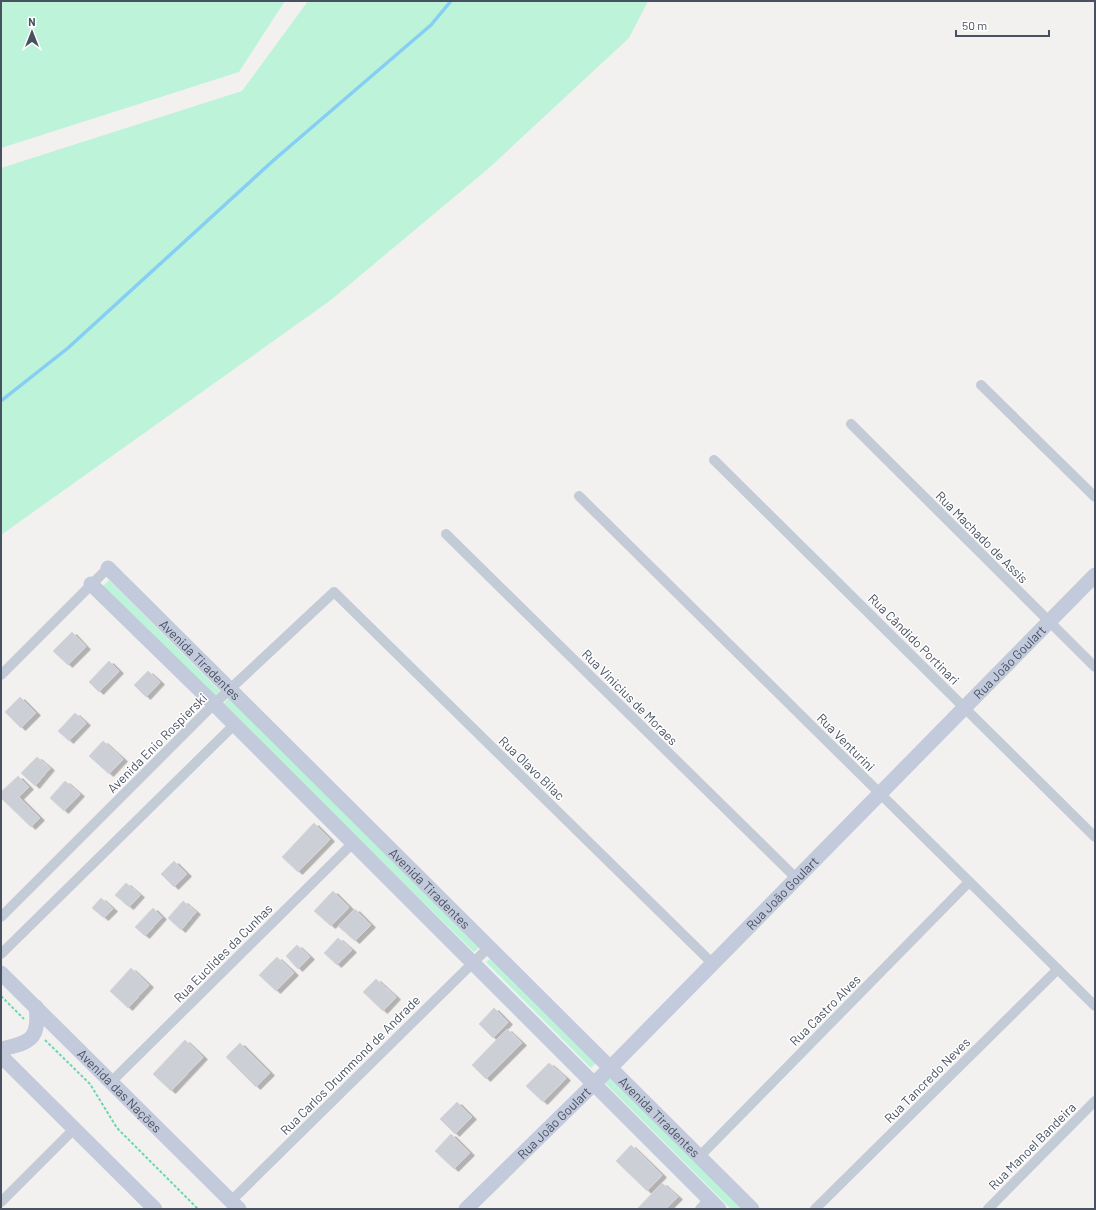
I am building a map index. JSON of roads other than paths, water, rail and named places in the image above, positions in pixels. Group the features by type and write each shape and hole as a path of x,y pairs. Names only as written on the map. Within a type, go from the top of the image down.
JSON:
{"street":[{"path":"981,385 1095,497"},
{"name":"Rua Machado de Assis","path":"851,424 1095,667"},
{"name":"Rua Cândido Portinari","path":"714,460 1095,838"},
{"name":"Rua Venturini","path":"578,496 1095,1006"},
{"name":"Rua Vinicius de Moraes","path":"446,534 796,878"},
{"path":"1,675 108,568"},
{"name":"Avenida Tiradentes","path":"108,568 752,1209"},
{"name":"Rua João Goulart","path":"466,1209 610,1068 1095,575"},
{"name":"Avenida Tiradentes","path":"91,584 214,704 593,1083 710,1206"},
{"name":"Avenida Enio Rospierski","path":"1,917 214,704 334,592"},
{"name":"Rua Olavo Bilac","path":"334,592 712,963"},
{"path":"1,954 234,725"},
{"name":"Rua Euclides da Cunhas","path":"111,1082 353,843"},
{"name":"Rua Castro Alves","path":"699,1156 969,882"},
{"name":"Rua Carlos Drummond de Andrade","path":"235,1205 489,947"},
{"name":"Rua Tancredo Neves","path":"815,1209 1058,969"},
{"name":"Avenida das Nações","path":"1,973 235,1205"},
{"path":"1,1048 22,1044 34,1035 38,1022 36,1007"},
{"path":"1,1056 155,1209"},
{"name":"Rua Manoel Bandeira","path":"988,1209 1095,1101"},
{"path":"1,1202 74,1129"}],"waterway":[{"path":"1,401 68,348 275,159 431,25 451,1"}]}
